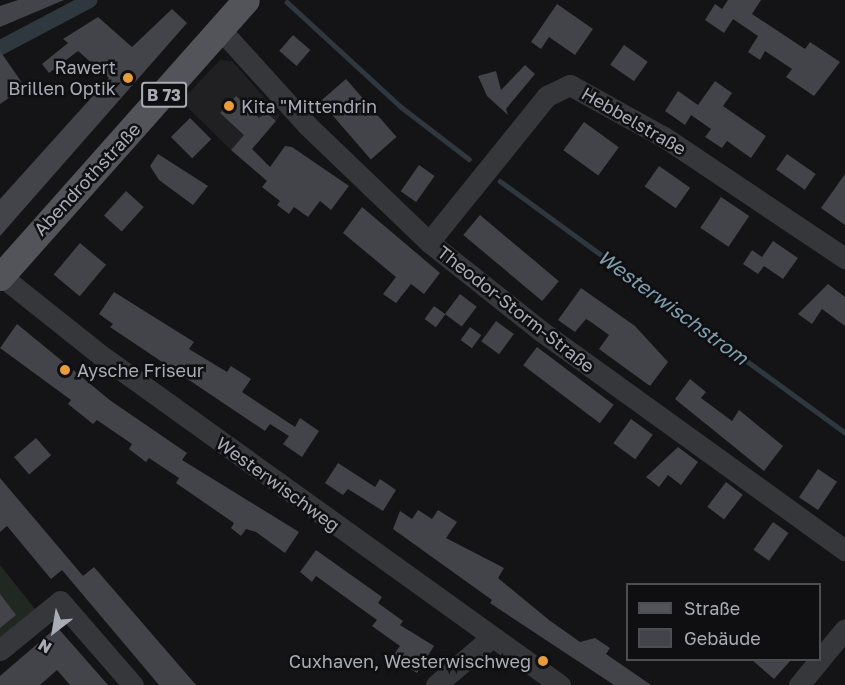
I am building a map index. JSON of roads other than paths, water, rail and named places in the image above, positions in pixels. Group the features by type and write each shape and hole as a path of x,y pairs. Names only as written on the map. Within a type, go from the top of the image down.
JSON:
{"main road":[{"name":"Abendrothstraße","path":"0,276 246,0"}],"street":[{"name":"Theodor-Storm-Straße","path":"220,29 308,126 429,242 540,331 845,550"},
{"name":"Hebbelstraße","path":"429,242 547,96 570,85 664,137 845,258"},
{"name":"Westerwischweg","path":"0,276 102,356 560,685"},
{"path":"0,650 60,601 133,685"},
{"path":"821,658 845,628"},
{"path":"436,685 492,637"},
{"path":"799,685 818,661"}],"waterway":[{"path":"0,47 89,0"},
{"name":"Westerwischstrom","path":"287,2 400,106 469,159"},
{"name":"Westerwischstrom","path":"500,181 845,433"}],"place":[{"name":"Rawert Brillen Optik","path":"128,78"},
{"name":"Kita \"Mittendrin","path":"229,106"},
{"name":"Aysche Friseur","path":"65,370"},
{"name":"Cuxhaven, Westerwischweg","path":"543,661"}]}
